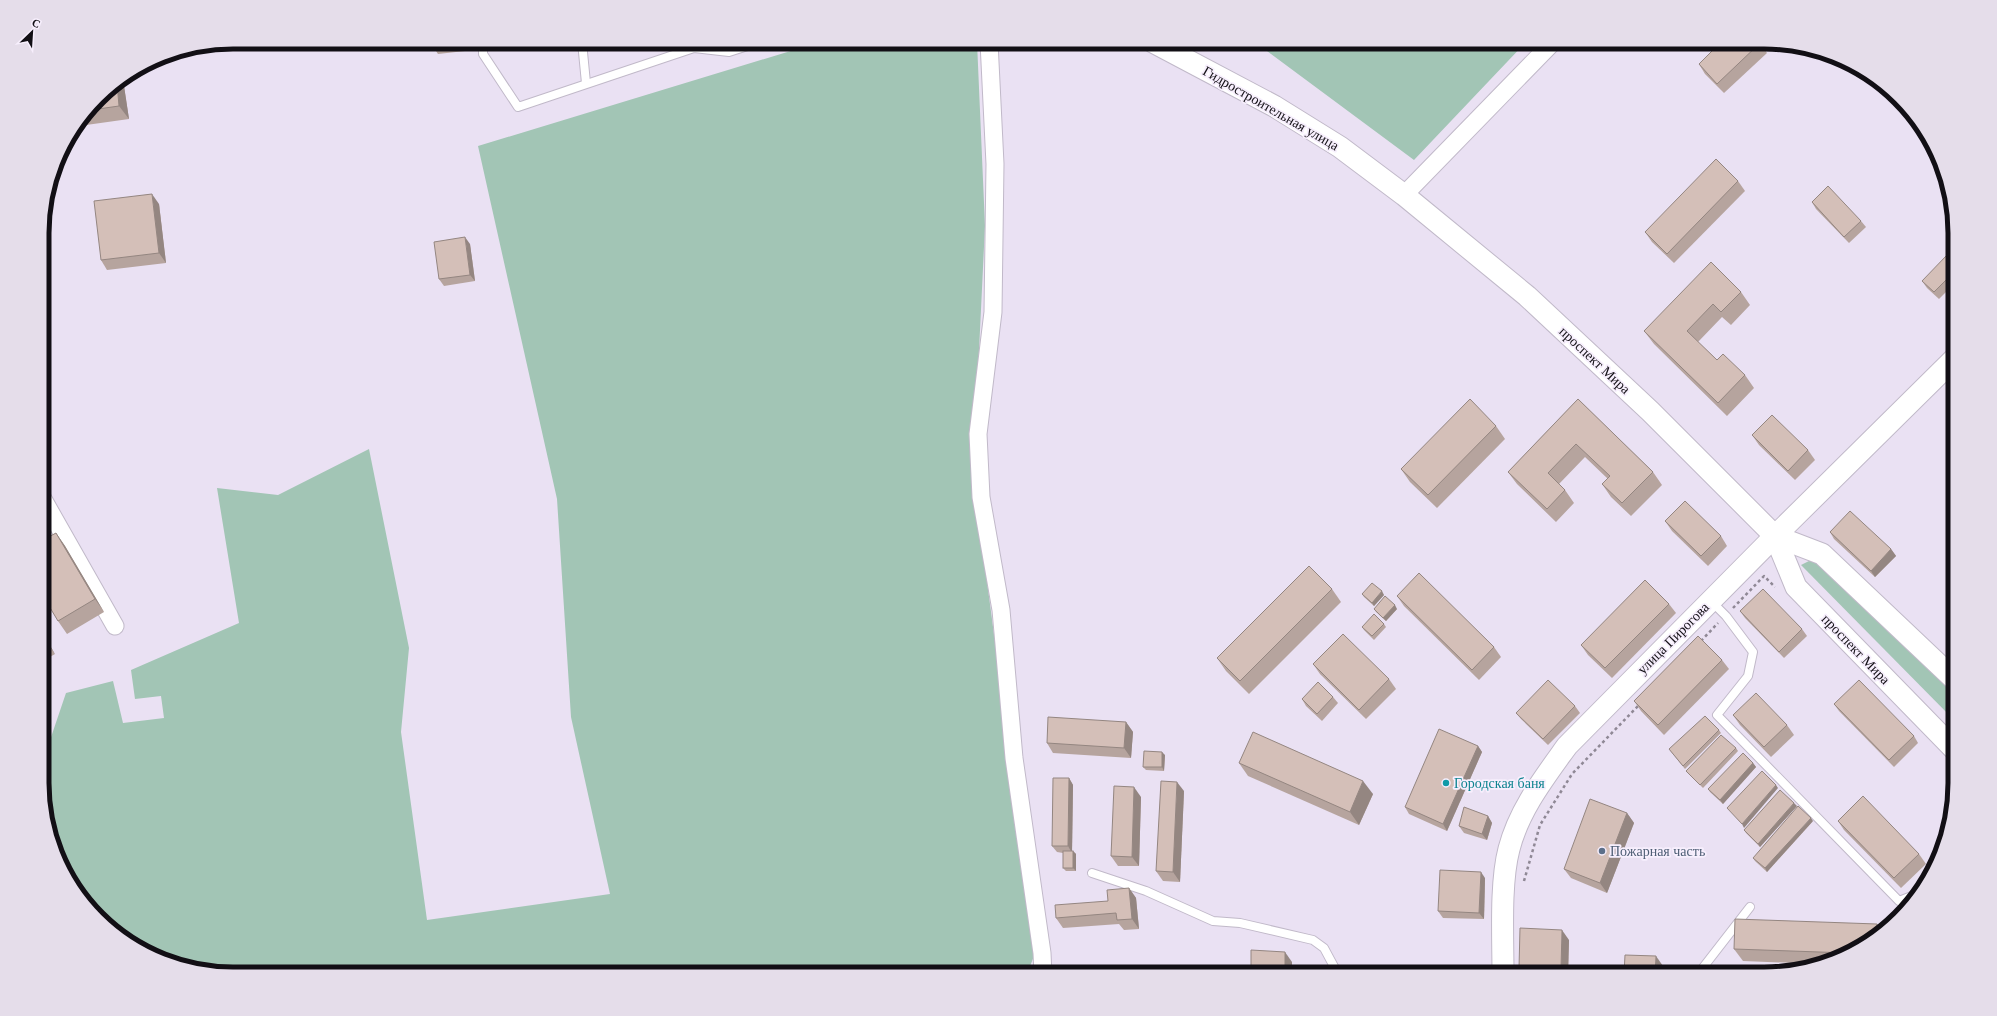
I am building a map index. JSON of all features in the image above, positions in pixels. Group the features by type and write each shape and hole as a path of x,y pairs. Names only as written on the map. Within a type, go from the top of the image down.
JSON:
{"street":[{"path":"989,49 995,164 993,312 978,434 981,497 1001,610 1014,758 1042,953 1042,967"},
{"name":"Гидростроительная улица","path":"1166,49 1274,106 1340,147 1404,195"},
{"path":"1404,195 1546,49"},
{"name":"проспект Мира","path":"1404,195 1527,296 1650,411 1775,536 1796,588 1948,743"},
{"name":"улица Пирогова","path":"1503,967 1504,883 1508,849 1518,821 1536,790 1567,746 1711,600 1948,365"},
{"path":"49,510 115,626"},
{"name":"проспект Мира","path":"1775,536 1822,554 1948,673"}],"lane":[{"path":"483,49 483,54 518,107 683,49"},
{"path":"583,49 586,83"},
{"path":"714,49 729,52 738,49"},
{"path":"1711,600 1726,616 1753,652 1748,676 1717,715 1899,901 1907,898"},
{"path":"1092,873 1146,891 1213,921 1240,923 1312,940 1324,948 1334,967"},
{"path":"1703,967 1750,907"}],"green space":[{"path":"797,49 977,49 985,226 973,476 1036,951 1030,967 221,967 185,961 151,948 121,929 103,913 80,885 68,865 55,831 49,795 49,743 66,693 113,681 123,723 164,718 161,696 135,699 131,670 239,623 217,488 278,495 369,449 409,648 401,732 427,920 610,894 571,717 557,499 478,146"},
{"path":"1263,49 1519,49 1414,160"},
{"path":"1817,557 1948,683 1948,714 1801,565"}],"building":[{"path":"1714,49 1754,49 1717,84 1699,64"},
{"path":"118,90 119,106 98,109"},
{"path":"1716,159 1738,181 1667,254 1645,232"},
{"path":"1828,186 1861,221 1844,237 1812,202"},
{"path":"152,194 159,253 101,260 94,201"},
{"path":"465,237 470,275 439,279 434,242"},
{"path":"1947,255 1948,256 1948,278 1934,292 1922,281"},
{"path":"1711,262 1741,292 1721,312 1713,304 1687,331 1717,360 1723,354 1745,375 1718,403 1644,331"},
{"path":"1470,399 1496,426 1428,495 1401,469"},
{"path":"1578,399 1653,472 1622,503 1602,484 1610,476 1576,444 1548,473 1565,490 1547,509 1508,472"},
{"path":"1772,415 1808,450 1788,471 1752,435"},
{"path":"1685,501 1721,536 1701,556 1665,521"},
{"path":"1850,511 1891,549 1871,571 1830,532"},
{"path":"56,533 95,599 58,621 49,606 49,537"},
{"path":"1309,566 1332,589 1240,681 1217,658"},
{"path":"1419,573 1494,647 1472,670 1397,596"},
{"path":"1645,580 1669,604 1605,668 1581,645"},
{"path":"1372,583 1382,591 1372,603 1362,594"},
{"path":"1763,589 1802,629 1779,652 1740,611"},
{"path":"1385,596 1395,605 1383,618 1374,609"},
{"path":"1374,614 1384,624 1372,636 1362,627"},
{"path":"1343,634 1389,679 1359,710 1313,664"},
{"path":"1698,636 1722,660 1658,725 1634,701"},
{"path":"1548,680 1575,706 1543,739 1516,713"},
{"path":"1859,680 1914,736 1889,760 1834,704"},
{"path":"1318,682 1333,697 1317,714 1302,699"},
{"path":"1756,693 1787,725 1764,747 1733,715"},
{"path":"1705,716 1719,730 1683,766 1669,749"},
{"path":"1048,717 1126,722 1124,748 1047,743"},
{"name":"Городская баня","path":"1439,729 1478,746 1443,824 1405,807"},
{"path":"1253,732 1363,781 1350,812 1239,763"},
{"path":"1721,735 1736,748 1700,785 1686,771"},
{"path":"1144,751 1162,752 1162,767 1143,767"},
{"path":"1743,753 1753,763 1720,800 1708,789"},
{"path":"1762,771 1776,785 1742,824 1727,808"},
{"path":"1053,778 1069,778 1068,846 1052,846"},
{"path":"1161,781 1177,782 1173,872 1156,871"},
{"path":"1114,786 1134,787 1132,857 1111,856"},
{"path":"1780,790 1794,803 1758,844 1744,830"},
{"path":"1863,796 1919,854 1894,878 1838,821"},
{"name":"Пожарная часть","path":"1590,799 1627,813 1600,883 1564,869"},
{"path":"1798,806 1811,818 1765,868 1753,858"},
{"path":"1464,807 1488,816 1482,834 1459,826"},
{"path":"1063,851 1073,851 1073,868 1063,868"},
{"path":"1440,870 1481,872 1479,913 1438,911"},
{"path":"1129,888 1132,919 1117,920 1116,913 1056,918 1055,905 1108,901 1107,890"},
{"path":"1735,919 1877,924 1877,928 1866,936 1836,953 1734,949"},
{"path":"1520,928 1562,930 1561,967 1519,967"},
{"path":"1251,950 1285,952 1285,967 1251,967"},
{"path":"1625,955 1656,956 1655,967 1624,967"}],"place":[{"name":"Городская баня","path":"1446,783"},
{"name":"Пожарная часть","path":"1602,851"}]}
